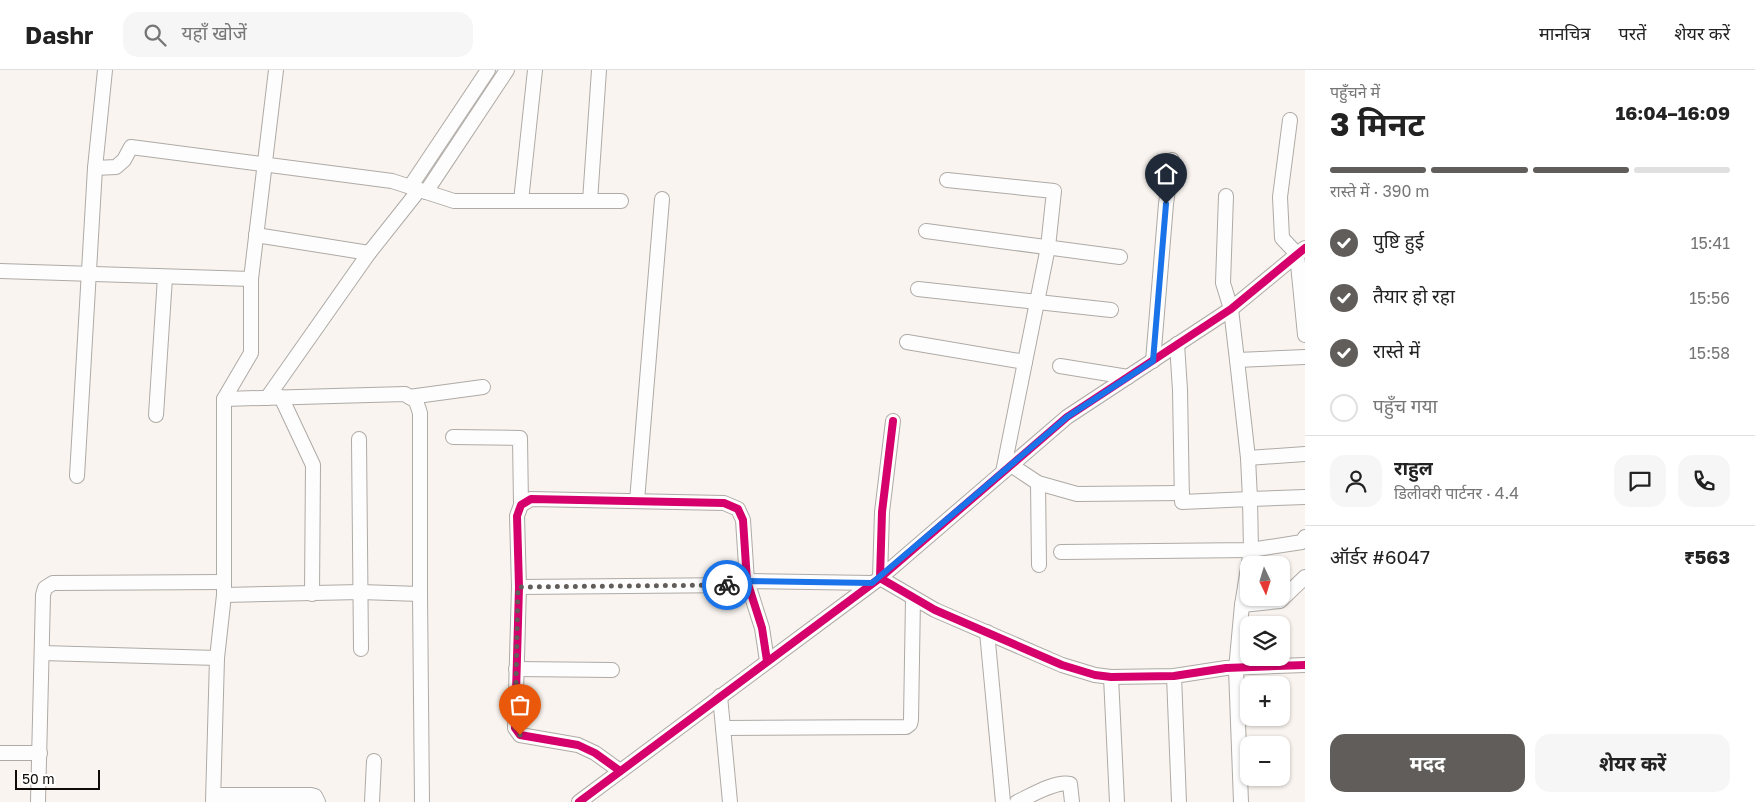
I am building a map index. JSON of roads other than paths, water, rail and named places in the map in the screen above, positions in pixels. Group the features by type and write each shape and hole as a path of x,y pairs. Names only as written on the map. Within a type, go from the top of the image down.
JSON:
{"street":[{"path":"77,476 95,168 104,70"},
{"path":"276,70 251,279 252,353 224,399 224,589 217,658 214,799 311,795 315,796 318,802"},
{"path":"418,190 488,70"},
{"path":"274,398 369,253 507,70"},
{"path":"521,201 535,70"},
{"path":"590,201 599,70"},
{"path":"1290,120 1280,196 1282,238 1301,251"},
{"path":"95,168 116,168 124,160 131,147 392,181 454,201 621,201"},
{"path":"1153,361 1166,204 1172,160"},
{"path":"947,180 1054,191 1048,247 1025,362 1007,468"},
{"path":"1226,196 1223,283 1231,309 1248,458 1250,556"},
{"path":"637,501 662,199"},
{"path":"926,230 1120,257"},
{"path":"256,235 369,253"},
{"path":"579,802 876,581 1067,417 1231,309 1301,251"},
{"path":"1301,251 1305,335"},
{"path":"0,271 251,279"},
{"path":"156,415 165,277"},
{"path":"918,289 1111,310"},
{"path":"907,342 1025,362"},
{"path":"1178,344 1182,502 1305,497"},
{"path":"1238,360 1305,357"},
{"path":"1060,366 1128,377"},
{"path":"409,397 483,387"},
{"path":"224,399 405,394 416,401 420,413 422,802"},
{"path":"274,398 313,465 312,594"},
{"path":"876,581 893,421"},
{"path":"453,437 520,438 521,505 517,516 518,587 515,728 520,735 578,744 620,771"},
{"path":"358,439 361,649"},
{"path":"1248,458 1305,454"},
{"path":"1007,468 1038,483 1077,494 1182,493"},
{"path":"1038,483 1039,565"},
{"path":"521,505 531,499 724,503 738,508 744,520 747,581 762,628 767,662"},
{"path":"1061,552 1251,550 1302,542 1305,537"},
{"path":"1290,591 1305,576"},
{"path":"518,587 738,585 747,581 876,581 935,610 1062,665 1095,675 1111,677 1174,676 1226,668 1305,665"},
{"path":"38,802 43,595 45,588 52,583 312,594 361,592 420,594"},
{"path":"724,728 906,727 910,724 911,720 913,598"},
{"path":"1241,802 1236,668 1242,606"},
{"path":"987,632 1003,802"},
{"path":"42,653 217,658"},
{"path":"516,669 612,670"},
{"path":"1174,676 1180,802"},
{"path":"1111,677 1117,802"},
{"path":"720,696 730,802"},
{"path":"0,753 40,753"},
{"path":"372,802 374,760"},
{"path":"1018,802 1051,786 1066,783 1070,784 1072,802"}]}
